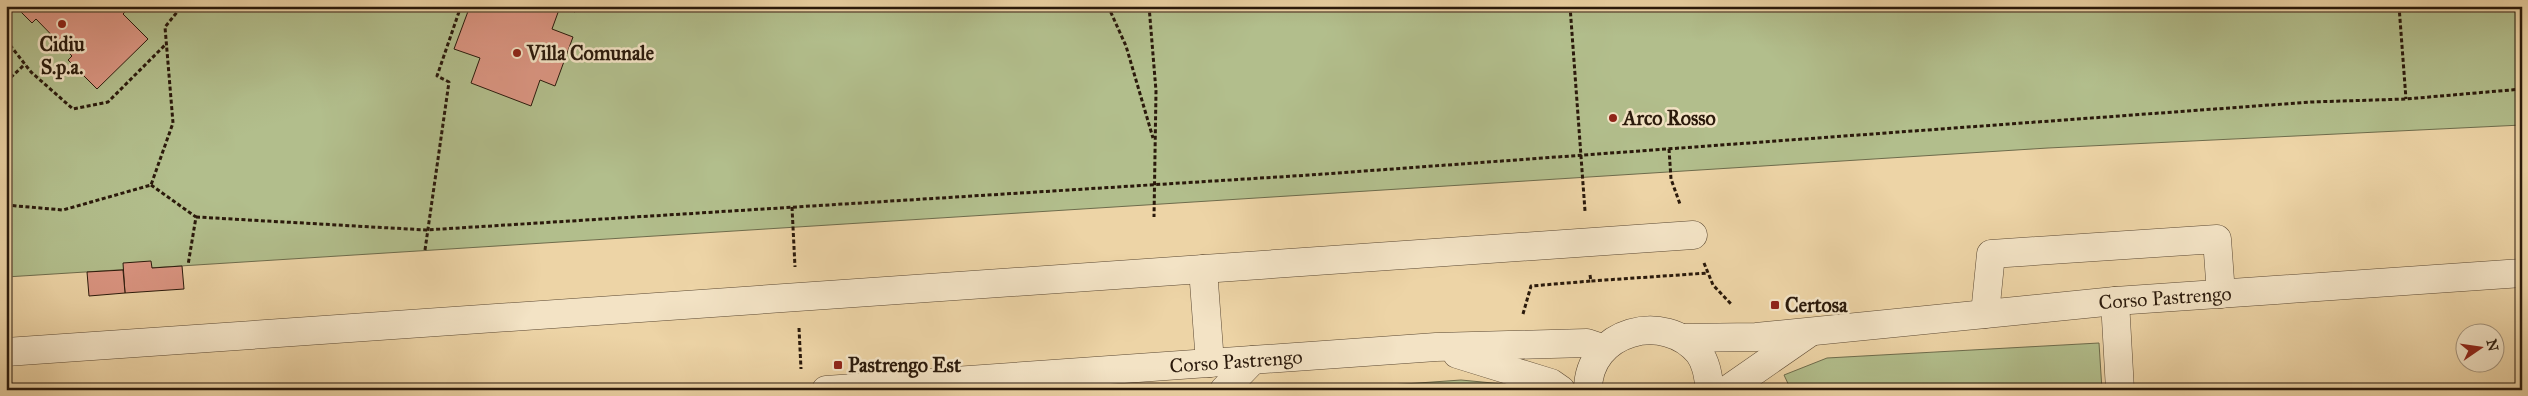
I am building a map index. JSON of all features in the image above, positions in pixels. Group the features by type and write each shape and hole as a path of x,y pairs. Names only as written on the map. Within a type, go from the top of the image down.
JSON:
{"street":[{"path":"6,352 1693,235"},
{"path":"1985,314 1991,254 2217,239 2222,294"},
{"path":"1203,269 1210,363"},
{"name":"Corso Pastrengo","path":"1682,338 1756,337 2115,301 2522,273"},
{"path":"2115,301 2120,390"},
{"path":"1588,390 1588,380 1602,348 1622,334 1654,331 1682,338 1699,353 1707,369 1710,390"},
{"name":"Corso Pastrengo","path":"1727,390 1810,332"},
{"name":"Corso Pastrengo","path":"826,390 1436,347 1587,343 1602,348"},
{"name":"Corso Pastrengo","path":"1436,347 1551,383 1561,390"},
{"path":"1224,390 1253,360"}],"path":[{"path":"151,186 173,123 165,26 182,6"},
{"path":"425,250 426,230 450,82 437,76 461,6"},
{"path":"1108,6 1126,46 1154,142"},
{"path":"1149,6 1156,91 1153,185 1154,217"},
{"path":"1570,6 1580,155"},
{"path":"2399,6 2406,99"},
{"path":"6,40 25,64 73,109 108,102 166,44"},
{"path":"6,82 25,64"},
{"path":"6,205 63,210 151,186 196,217 426,230 1153,185 2311,102 2406,99 2522,90"},
{"path":"188,265 196,217"},
{"path":"1708,273 1713,285 1736,310"}],"green space":[{"path":"6,6 2522,6 2522,125 2048,148 6,277"},
{"path":"2099,343 2102,390 1791,390 1784,375 1827,358"},
{"path":"1461,380 1503,384 1505,390 1319,390"}],"building":[{"path":"15,6 131,6 123,14 148,39 97,89 68,60 72,56 36,19 32,23"},
{"name":"Villa Comunale","path":"470,6 577,6 575,12 560,7 552,29 573,37 555,86 540,80 531,106 471,83 480,58 454,49"},
{"path":"151,261 152,268 182,266 184,289 125,293 123,263"},
{"path":"123,270 125,293 89,296 87,272"}],"place":[{"name":"Cidiu S.p.a.","path":"62,24"},
{"name":"Villa Comunale","path":"517,53"},
{"name":"Arco Rosso","path":"1613,118"},
{"name":"Certosa","path":"1775,305"},
{"name":"Pastrengo Est","path":"838,365"}]}
